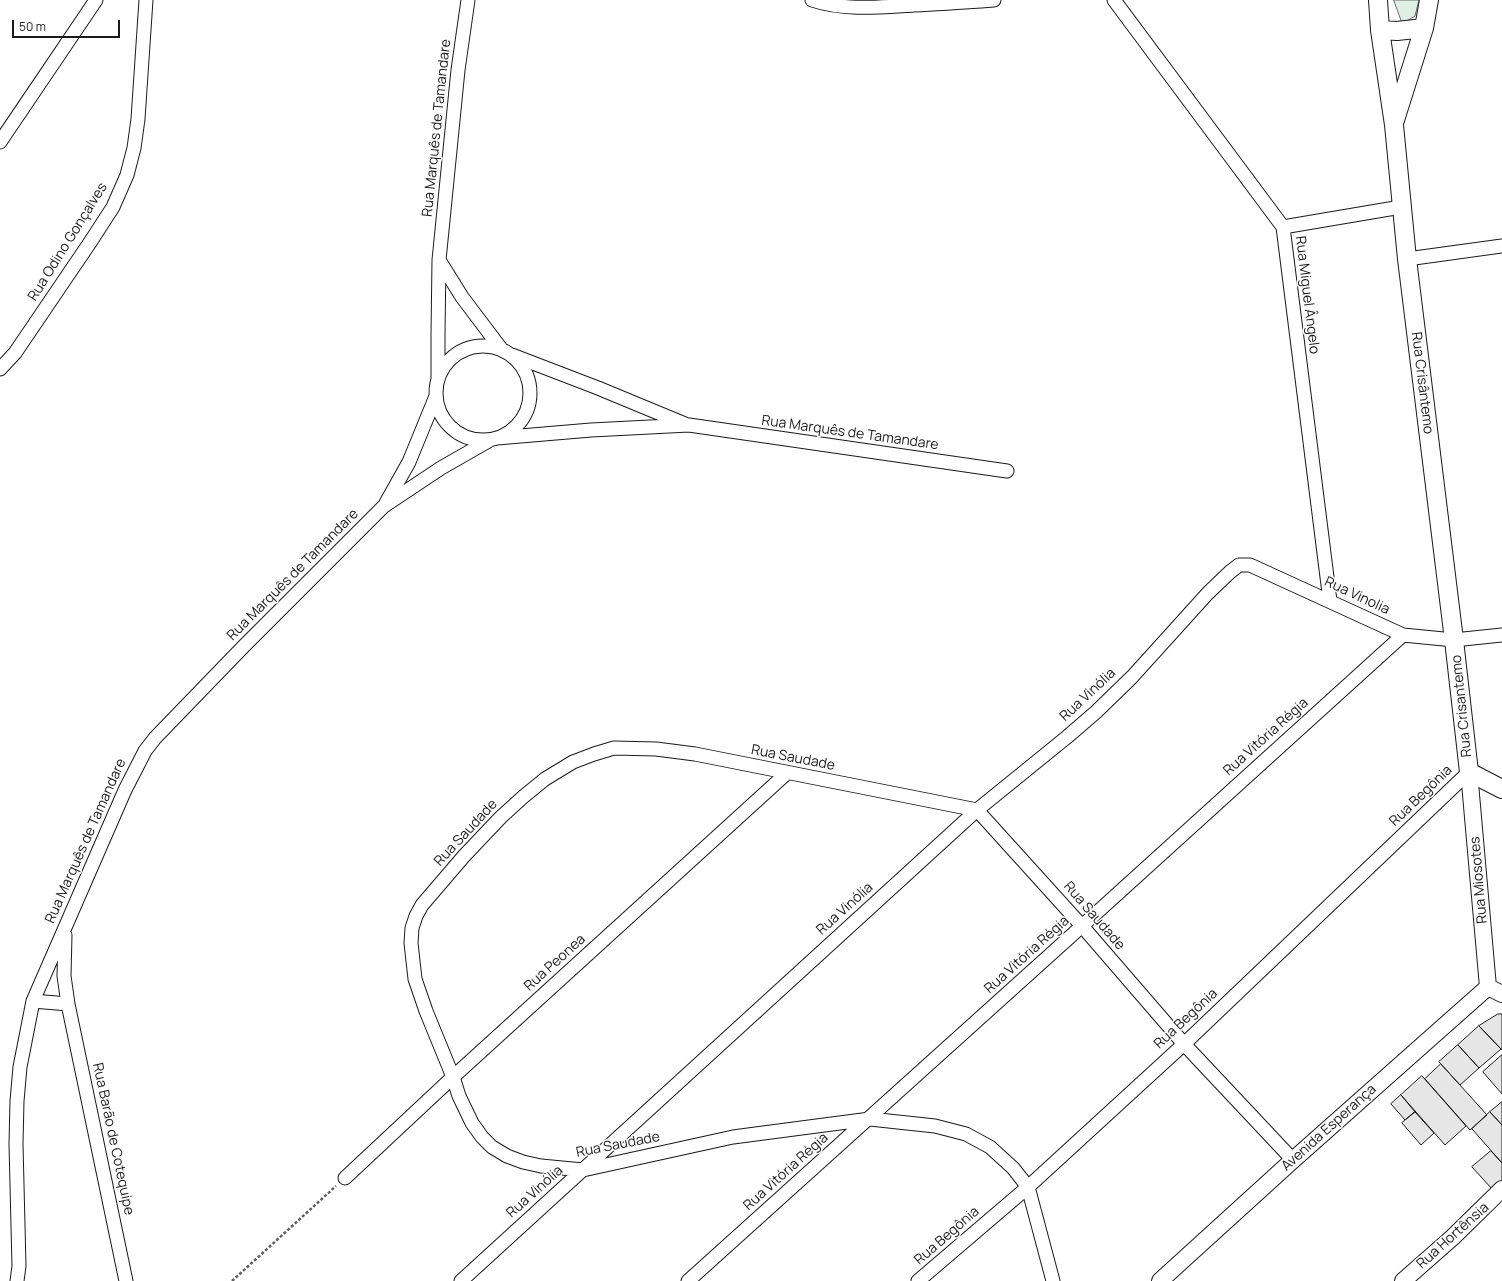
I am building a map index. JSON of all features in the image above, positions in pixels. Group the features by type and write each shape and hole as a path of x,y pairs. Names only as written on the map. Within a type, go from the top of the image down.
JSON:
{"main road":[{"name":"Rua Crisântemo","path":"1378,0 1380,30 1394,125 1407,259 1454,640"},
{"path":"1424,28 1429,0"},
{"path":"1424,28 1440,0"},
{"name":"Rua Crisântemo","path":"1394,125 1424,28"},
{"path":"1380,30 1397,31 1424,28"},
{"name":"Rua Crisantemo","path":"1454,640 1469,772"},
{"path":"1469,772 1502,789"}],"street":[{"path":"0,142 96,0"},
{"name":"Rua Odino Gonçalves","path":"0,369 15,353 91,241 113,207 127,175 134,148 138,118 146,0"},
{"name":"Rua Marquês de Tamandare","path":"438,379 439,260 458,70 468,0"},
{"path":"812,0 853,8 894,3 994,0"},
{"name":"Rua Miguel Ângelo","path":"1114,0 1282,227 1330,601"},
{"path":"1282,227 1401,207"},
{"path":"1407,259 1502,246"},
{"path":"439,260 462,297 505,352 519,364 527,377 530,392 528,407 522,420 511,431 494,439 477,440 464,437 453,430 444,420 438,409 436,396 438,379 443,368 450,360 464,350 480,346 492,347 505,352"},
{"name":"Rua Marquês de Tamandare","path":"505,352 598,388 689,426"},
{"name":"Rua Marquês de Tamandare","path":"384,506 409,462 436,396"},
{"name":"Rua Marquês de Tamandare","path":"17,1281 19,1266 16,1144 17,1101 20,1067 33,1000 128,784 145,751 155,738 243,647 384,506 441,468 494,439 591,430 689,426 1007,471"},
{"name":"Rua Vinolia","path":"1250,565 1402,634 1454,640 1502,635"},
{"name":"Rua Vinólia","path":"461,1281 977,810 1096,712 1132,677 1208,593 1230,572 1239,566 1250,565"},
{"name":"Rua Vitória Régia","path":"688,1281 1082,926 1402,634"},
{"name":"Rua Saudade","path":"1053,1281 1028,1187 1013,1168 990,1147 966,1134 936,1126 870,1118 733,1138 583,1170 562,1169 523,1162 507,1156 492,1147 482,1138 464,1110 453,1077 426,1011 415,979 412,957 412,928 422,905 464,856 502,817 545,779 573,762 614,748 656,749 695,754 977,810 1082,926 1184,1044 1293,1160"},
{"name":"Rua Miosotes","path":"1469,772 1488,987"},
{"name":"Rua Begônia","path":"918,1281 1028,1187 1184,1044 1469,772"},
{"name":"Rua Peonea","path":"345,1178 453,1077 787,773"},
{"name":"Rua Barão de Cotequipe","path":"65,928 64,976 68,1004 126,1281"},
{"path":"1488,987 1502,994"},
{"name":"Avenida Esperança","path":"1160,1281 1293,1160 1488,987"},
{"path":"33,1000 68,1004"},
{"name":"Rua Hortênsia","path":"1403,1281 1458,1233 1502,1190"}],"path":[{"path":"232,1281 345,1178"}],"green space":[{"path":"1394,0 1419,0 1415,16 1405,22 1402,22"}],"building":[{"path":"1498,1014 1502,1014 1502,1050 1479,1026"},
{"path":"1479,1026 1501,1049 1479,1068 1458,1045"},
{"path":"1458,1045 1479,1068 1460,1085 1439,1062"},
{"path":"1502,1055 1502,1094 1483,1072"},
{"path":"1441,1064 1487,1115 1470,1130 1425,1079"},
{"path":"1422,1076 1466,1126 1445,1145 1401,1095"},
{"path":"1401,1095 1415,1112 1405,1120 1391,1104"},
{"path":"1502,1102 1502,1125 1490,1112"},
{"path":"1415,1112 1434,1133 1421,1145 1402,1123"},
{"path":"1490,1112 1502,1125 1502,1163 1472,1129"},
{"path":"1491,1151 1502,1163 1502,1182 1493,1190 1472,1167"}]}
